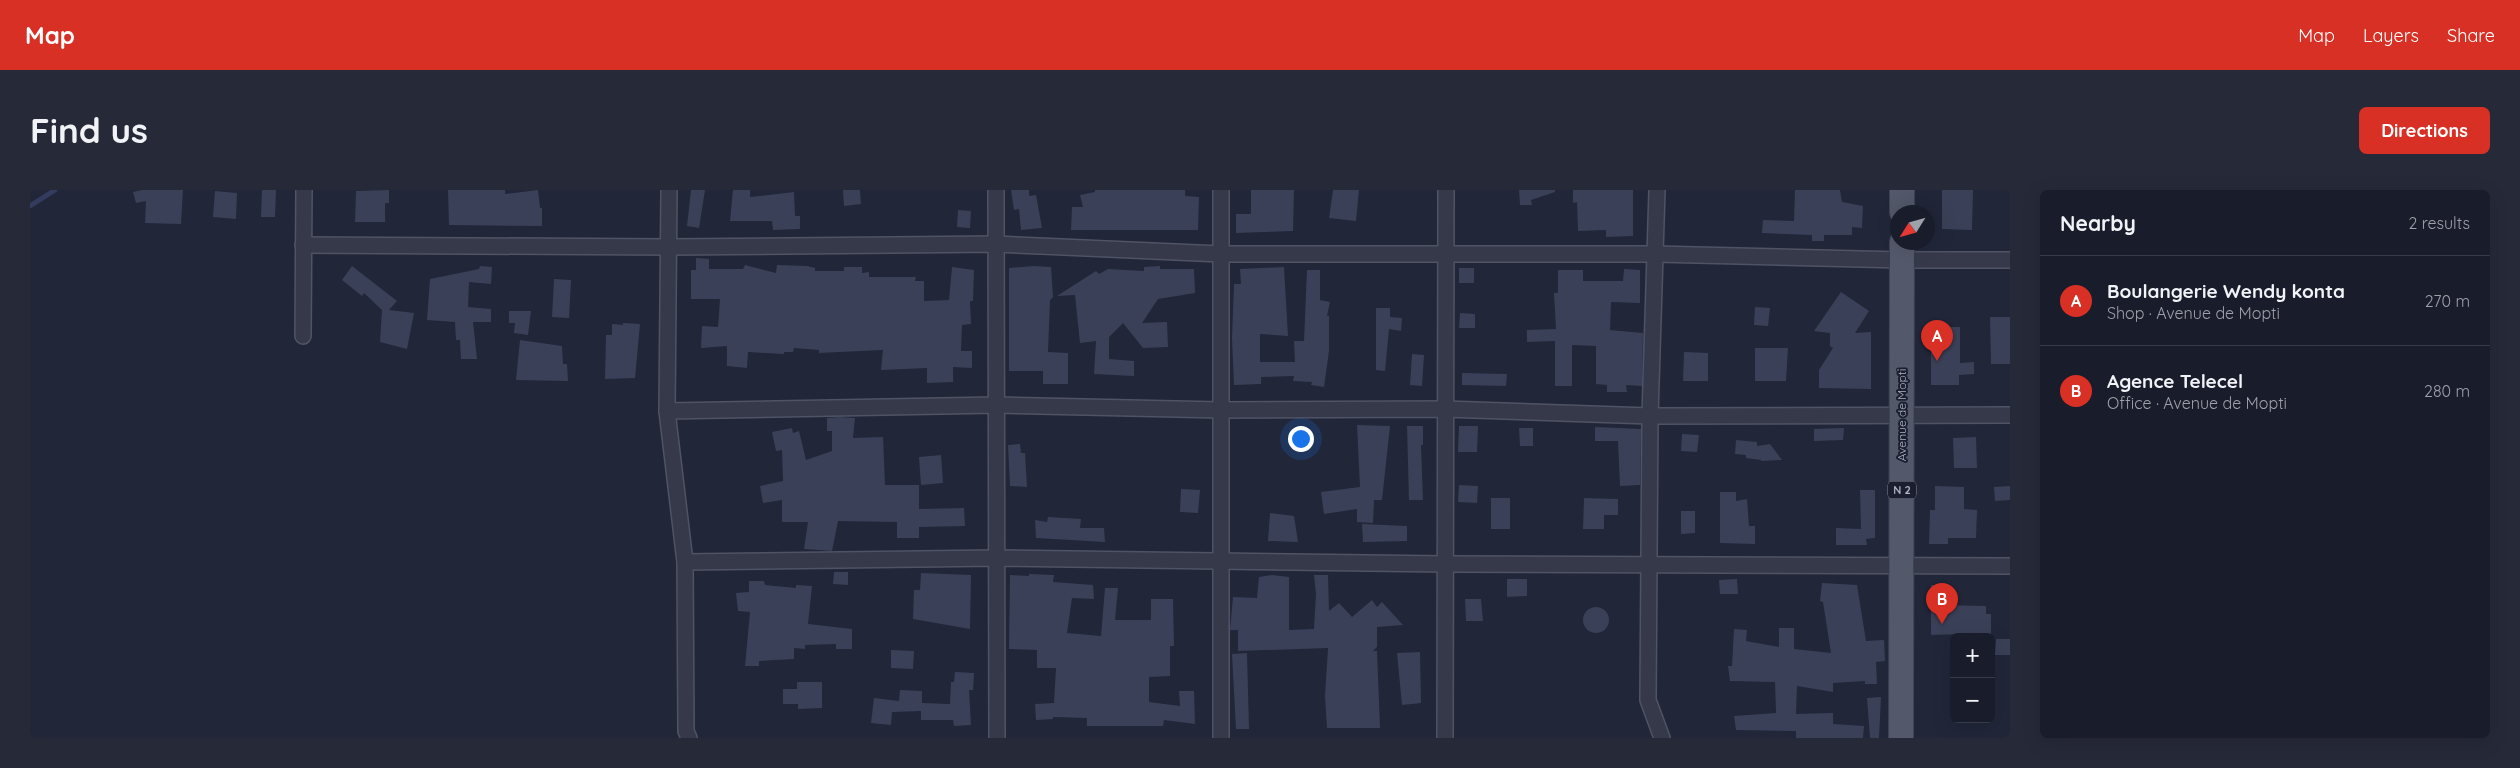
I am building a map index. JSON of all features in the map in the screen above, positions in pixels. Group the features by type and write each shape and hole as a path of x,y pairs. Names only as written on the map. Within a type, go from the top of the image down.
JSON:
{"main road":[{"path":"1902,190 1902,205"},
{"name":"Avenue de Mopti","path":"1901,738 1902,251"}],"street":[{"path":"303,336 304,190"},
{"path":"669,190 667,411 685,562 686,731 689,738"},
{"path":"996,190 997,738"},
{"path":"1221,190 1221,738"},
{"path":"1445,738 1446,190"},
{"path":"1657,190 1650,416 1651,563 1648,700 1662,738"},
{"path":"303,246 669,247 996,244 1221,254 1655,254 1902,251 2010,260"},
{"path":"667,411 996,405 1221,410 1445,409 1650,416 2010,415"},
{"path":"685,562 997,558 1445,564 1651,563 2010,566"}],"building":[{"path":"142,190 183,190 181,224 145,223 146,201 136,203 133,192"},
{"path":"262,190 276,190 275,217 261,217"},
{"path":"389,190 389,203 385,203 385,222 355,222 356,191"},
{"path":"448,190 505,190 505,194 538,190 540,208 542,208 542,226 449,225"},
{"path":"691,190 705,190 699,228 687,226"},
{"path":"733,190 750,190 750,197 794,192 795,216 800,216 800,229 773,230 772,221 730,221"},
{"path":"843,190 860,190 861,204 844,206"},
{"path":"1011,190 1029,190 1029,196 1036,195 1042,228 1021,230 1019,209 1014,210"},
{"path":"1095,190 1185,190 1185,196 1199,197 1198,230 1071,230 1072,207 1083,207 1080,195 1095,192"},
{"path":"1251,190 1294,190 1293,231 1236,233 1236,214 1251,214"},
{"path":"1333,190 1359,190 1356,221 1329,218"},
{"path":"1519,190 1555,190 1555,192 1531,200 1532,205 1520,205"},
{"path":"1573,190 1633,190 1633,236 1606,237 1606,230 1578,231 1577,202 1573,203"},
{"path":"1795,190 1840,190 1842,202 1863,206 1862,228 1852,227 1852,235 1824,235 1824,241 1812,241 1812,235 1762,233 1763,220 1794,221"},
{"path":"1942,190 1973,190 1972,230 1942,229"},
{"path":"215,191 237,193 236,219 213,217"},
{"path":"958,210 971,211 970,228 957,227"},
{"path":"696,258 709,259 709,269 743,269 745,265 776,273 777,265 807,266 815,268 815,271 844,271 844,267 862,267 862,273 869,272 869,277 916,277 915,281 924,281 924,301 949,300 952,267 974,270 973,301 970,301 971,324 962,325 961,351 972,351 972,368 953,367 953,382 927,383 927,368 881,370 883,350 819,353 819,350 794,348 793,352 784,352 784,354 748,352 747,368 727,366 727,346 701,348 702,326 718,327 720,299 691,299 691,270 696,270"},
{"path":"352,266 397,301 389,310 414,313 407,349 380,342 382,310 364,293 362,296 342,280"},
{"path":"480,266 492,267 491,284 469,282 468,307 491,309 491,322 473,322 477,359 461,359 460,340 456,340 455,322 427,320 430,279 479,269"},
{"path":"1160,266 1160,269 1194,269 1195,293 1158,299 1142,323 1167,322 1168,347 1143,348 1123,323 1109,337 1109,359 1134,361 1134,376 1094,374 1096,341 1080,343 1075,295 1057,296 1096,271 1099,274 1108,269 1144,271 1144,267"},
{"path":"1051,267 1053,297 1050,300 1048,352 1068,353 1068,384 1043,384 1043,371 1009,371 1009,268"},
{"path":"1284,267 1288,336 1260,334 1260,362 1295,362 1294,341 1304,341 1307,270 1320,270 1320,300 1330,302 1327,316 1329,316 1329,351 1324,387 1311,385 1312,382 1293,381 1294,376 1261,377 1261,384 1234,385 1232,338 1234,284 1241,284 1240,269"},
{"path":"1459,268 1474,268 1474,283 1459,283"},
{"path":"1624,269 1640,270 1640,303 1611,302 1610,330 1643,333 1642,386 1626,385 1627,392 1607,392 1607,385 1596,384 1596,346 1572,345 1572,386 1555,386 1555,341 1527,342 1527,330 1556,329 1554,293 1558,293 1558,270 1583,270 1583,281 1623,281"},
{"path":"554,279 571,280 569,318 552,317"},
{"path":"1841,292 1869,311 1855,333 1871,332 1871,389 1819,388 1819,370 1833,348 1830,346 1830,333 1814,331"},
{"path":"1755,307 1770,308 1768,326 1754,325"},
{"path":"1376,308 1390,308 1390,317 1402,318 1401,331 1389,329 1385,371 1376,370"},
{"path":"509,311 531,311 528,335 514,333 515,323 509,323"},
{"path":"1460,313 1475,314 1475,328 1459,328"},
{"path":"1990,317 2010,317 2010,364 1991,364"},
{"path":"623,323 640,324 635,378 605,379 606,335 612,335 612,324 623,325"},
{"path":"1931,327 1960,327 1960,363 1974,362 1974,374 1959,375 1959,385 1931,385"},
{"path":"520,340 562,346 563,364 567,364 568,381 516,380"},
{"path":"1755,348 1788,348 1786,381 1755,381"},
{"path":"1684,352 1708,353 1708,381 1683,381"},
{"path":"1412,354 1424,355 1422,386 1410,385"},
{"path":"1462,373 1507,374 1506,386 1462,385"},
{"path":"827,418 855,418 853,438 883,437 885,485 919,485 919,509 964,508 965,526 919,527 919,538 897,538 897,522 838,521 832,551 804,549 808,522 782,522 782,500 763,503 760,486 783,481 782,450 776,451 772,432 792,428 793,433 799,431 806,460 832,451 832,431 827,431"},
{"path":"1357,425 1390,426 1382,500 1374,500 1373,523 1357,522 1357,509 1324,514 1321,492 1360,487"},
{"path":"1407,426 1423,426 1423,445 1421,445 1423,500 1409,500"},
{"path":"1459,426 1478,426 1477,452 1458,452"},
{"path":"1595,427 1641,429 1640,485 1620,486 1618,441 1595,441"},
{"path":"1519,428 1533,428 1533,446 1520,446"},
{"path":"1844,428 1843,440 1814,441 1814,429"},
{"path":"1682,434 1699,435 1697,452 1681,451"},
{"path":"1976,437 1977,468 1954,468 1953,438"},
{"path":"1736,440 1757,442 1757,446 1770,444 1782,460 1761,461 1746,458 1746,455 1735,454"},
{"path":"1020,444 1021,453 1025,453 1027,487 1010,486 1008,445"},
{"path":"941,455 943,483 921,485 919,457"},
{"path":"1459,485 1478,486 1477,503 1458,502"},
{"path":"1935,486 1964,487 1964,509 1977,510 1976,538 1948,538 1948,544 1929,544 1930,510 1935,510"},
{"path":"2010,486 2010,500 1995,501 1994,487"},
{"path":"1181,489 1200,490 1198,513 1180,512"},
{"path":"1860,490 1875,490 1875,538 1866,539 1867,545 1836,545 1836,528 1861,529"},
{"path":"1720,492 1736,492 1736,501 1747,499 1749,526 1755,526 1755,544 1720,543"},
{"path":"1491,498 1510,498 1510,529 1491,529"},
{"path":"1584,498 1618,499 1618,515 1604,515 1604,529 1583,529"},
{"path":"1681,511 1695,511 1695,533 1681,534"},
{"path":"1270,513 1294,516 1298,542 1268,541"},
{"path":"1048,517 1081,519 1080,528 1104,528 1105,542 1036,538 1035,520 1047,522"},
{"path":"1362,524 1407,526 1407,541 1363,542"},
{"path":"834,572 848,572 848,585 833,584"},
{"path":"921,573 971,575 970,629 913,619 914,590 920,590"},
{"path":"1029,574 1054,575 1053,582 1093,585 1094,599 1072,598 1067,633 1101,636 1105,588 1118,588 1115,620 1151,620 1151,599 1173,599 1174,646 1170,646 1170,676 1149,677 1149,702 1180,706 1179,691 1194,691 1195,724 1164,720 1163,726 1087,726 1087,718 1053,717 1053,719 1036,720 1035,704 1054,703 1056,668 1037,668 1037,650 1009,649 1010,575 1029,576"},
{"path":"1272,575 1289,577 1289,630 1314,629 1316,594 1314,575 1328,575 1329,611 1339,603 1352,617 1372,600 1377,607 1382,602 1403,625 1377,627 1377,647 1373,651 1377,651 1380,728 1327,728 1325,696 1328,648 1238,651 1238,630 1230,630 1233,597 1257,598 1259,577"},
{"path":"1507,579 1527,579 1527,596 1507,597"},
{"path":"1737,579 1738,594 1720,594 1719,580"},
{"path":"749,581 764,581 765,585 796,588 796,585 812,586 808,624 852,629 852,649 836,649 836,644 805,645 805,649 794,648 794,659 759,661 759,666 745,666 750,612 738,611 736,593 749,592"},
{"path":"1822,583 1857,585 1866,641 1884,640 1885,661 1876,662 1877,684 1865,684 1865,681 1833,683 1833,692 1797,686 1796,714 1833,713 1833,724 1864,726 1863,738 1796,738 1796,731 1736,730 1734,716 1776,713 1775,682 1730,681 1728,666 1732,666 1734,629 1747,630 1746,641 1779,647 1779,628 1794,628 1794,649 1831,653 1823,602 1820,601"},
{"path":"1931,585 1944,585 1944,605 1986,606 1986,614 1991,614 1991,633 1931,635"},
{"path":"1465,599 1481,599 1483,621 1466,621"},
{"path":"1596,607 1605,611 1609,620 1605,629 1596,633 1587,629 1583,620 1587,611"},
{"path":"1996,639 2010,639 2010,655 1995,655"},
{"path":"891,650 914,651 913,669 891,668"},
{"path":"1420,652 1421,703 1402,705 1397,653"},
{"path":"1247,653 1249,729 1236,729 1232,654"},
{"path":"955,672 974,673 973,690 969,690 971,725 954,726 953,720 921,720 921,711 892,712 891,725 871,723 874,698 899,701 900,690 922,691 922,703 950,704 951,682 954,682"},
{"path":"797,682 822,682 822,708 798,709 798,704 783,704 783,689 797,689"},
{"path":"1881,697 1879,738 1870,738 1867,698"}],"waterway":[{"path":"30,206 55,190"}],"place":[{"name":"Boulangerie Wendy konta","path":"1937,361"},
{"name":"Agence Telecel","path":"1942,624"}]}
